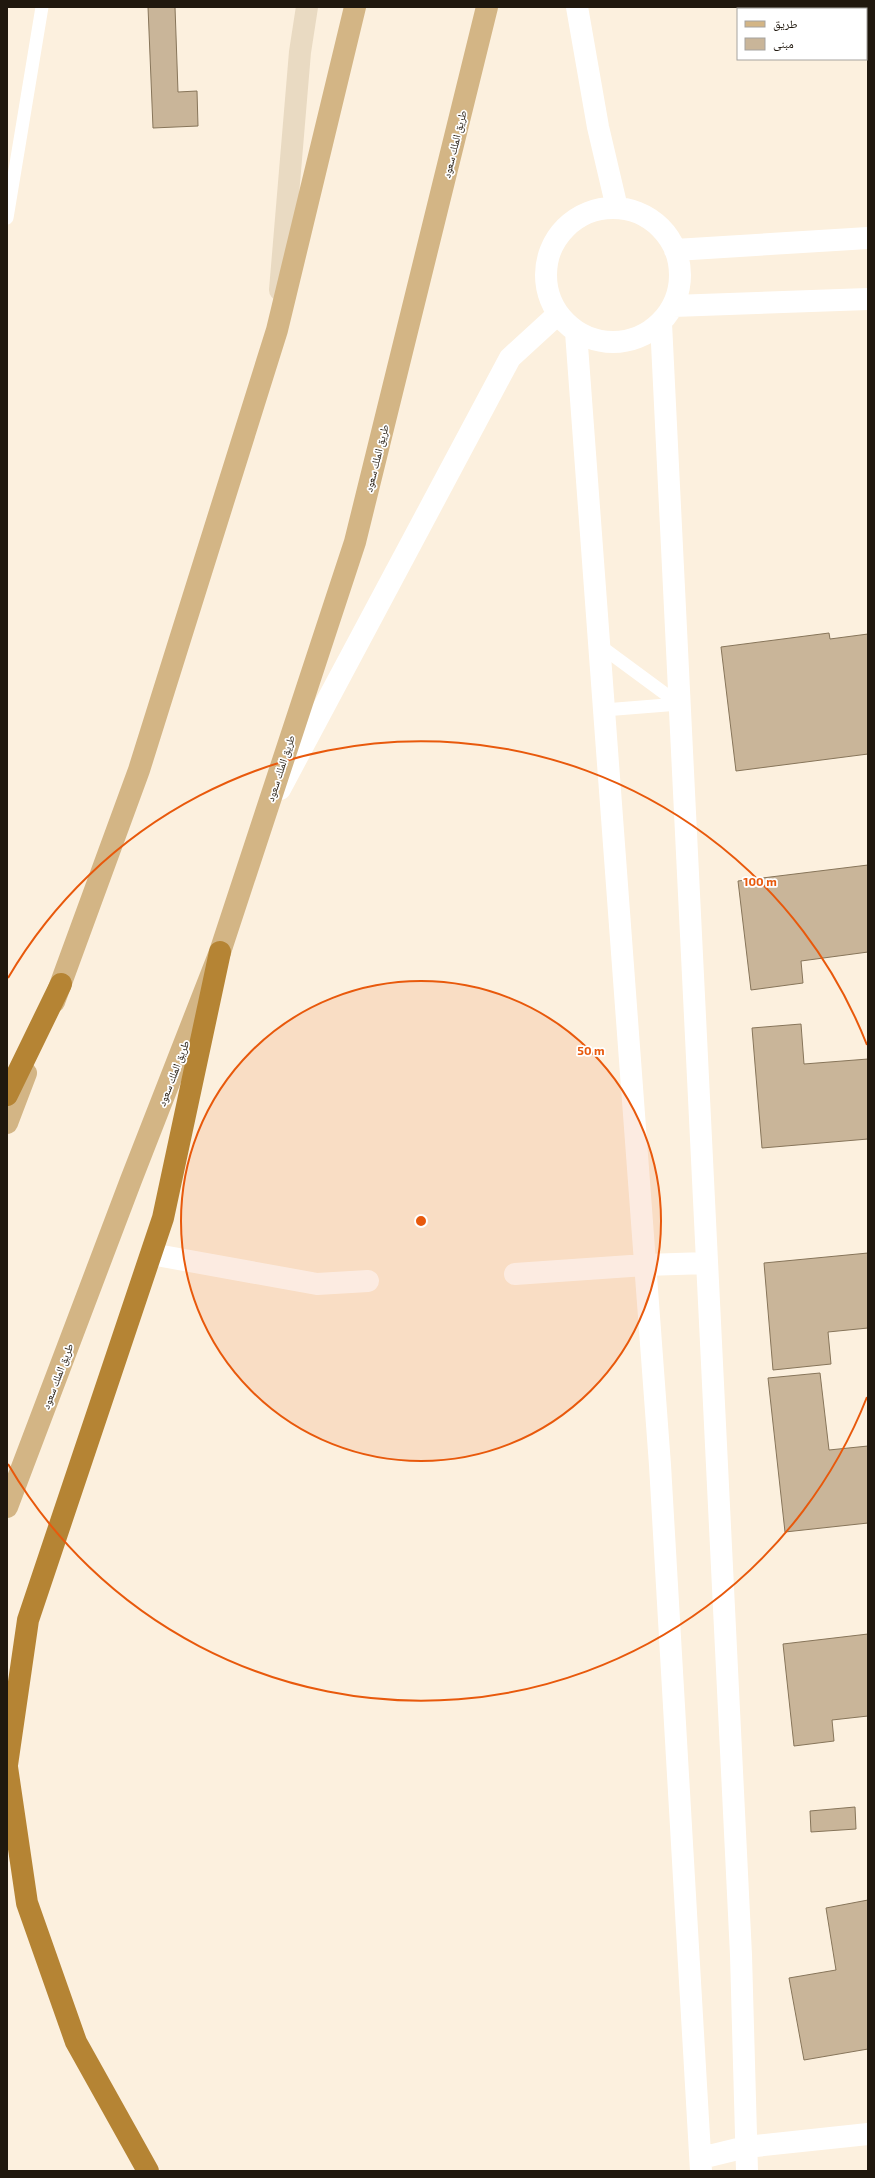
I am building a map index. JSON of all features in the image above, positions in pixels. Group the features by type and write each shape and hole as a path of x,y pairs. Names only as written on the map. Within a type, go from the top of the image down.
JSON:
{"highway":[{"path":"148,2171 76,2042 27,1903 7,1766 28,1620 163,1218 220,952"},
{"path":"7,1095 61,984"}],"main road":[{"path":"276,330 300,52 308,7"},
{"path":"7,1122 61,984 139,770 276,330 355,7"},
{"name":"طريق الملك سعود","path":"7,1508 131,1180 220,952 355,542 487,7"}],"street":[{"path":"577,7 598,127 617,208"},
{"path":"617,208 636,212 653,221 666,234 676,250 680,269 679,288 667,314 642,336 620,342 597,341 576,332 558,314 549,294 546,273 550,252 560,234 577,220 596,211 617,208"},
{"path":"676,250 868,238"},
{"path":"667,314 868,299"},
{"path":"263,820 510,358 558,314"},
{"path":"667,314 707,1263 741,1955 746,2147 748,2171"},
{"path":"576,332 660,1465 701,2165 746,2147 868,2134"},
{"path":"151,1254 317,1284 368,1281"},
{"path":"515,1274 645,1265 707,1263"}],"lane":[{"path":"7,218 42,7"},
{"path":"599,645 679,704 604,710"}],"building":[{"path":"148,7 175,7 178,92 197,91 198,126 153,128"},
{"path":"829,633 830,639 868,634 868,754 736,771 721,647"},
{"path":"868,865 868,952 801,961 803,983 751,990 738,881"},
{"path":"801,1024 804,1064 868,1059 868,1139 762,1148 752,1028"},
{"path":"868,1253 868,1328 828,1332 831,1364 773,1370 764,1263"},
{"path":"820,1373 829,1450 868,1446 868,1523 785,1532 768,1378"},
{"path":"868,1634 868,1716 832,1720 834,1741 794,1746 783,1644"},
{"path":"855,1807 856,1829 811,1832 810,1811"},
{"path":"868,1900 868,2049 804,2060 789,1978 836,1970 826,1908"}]}
